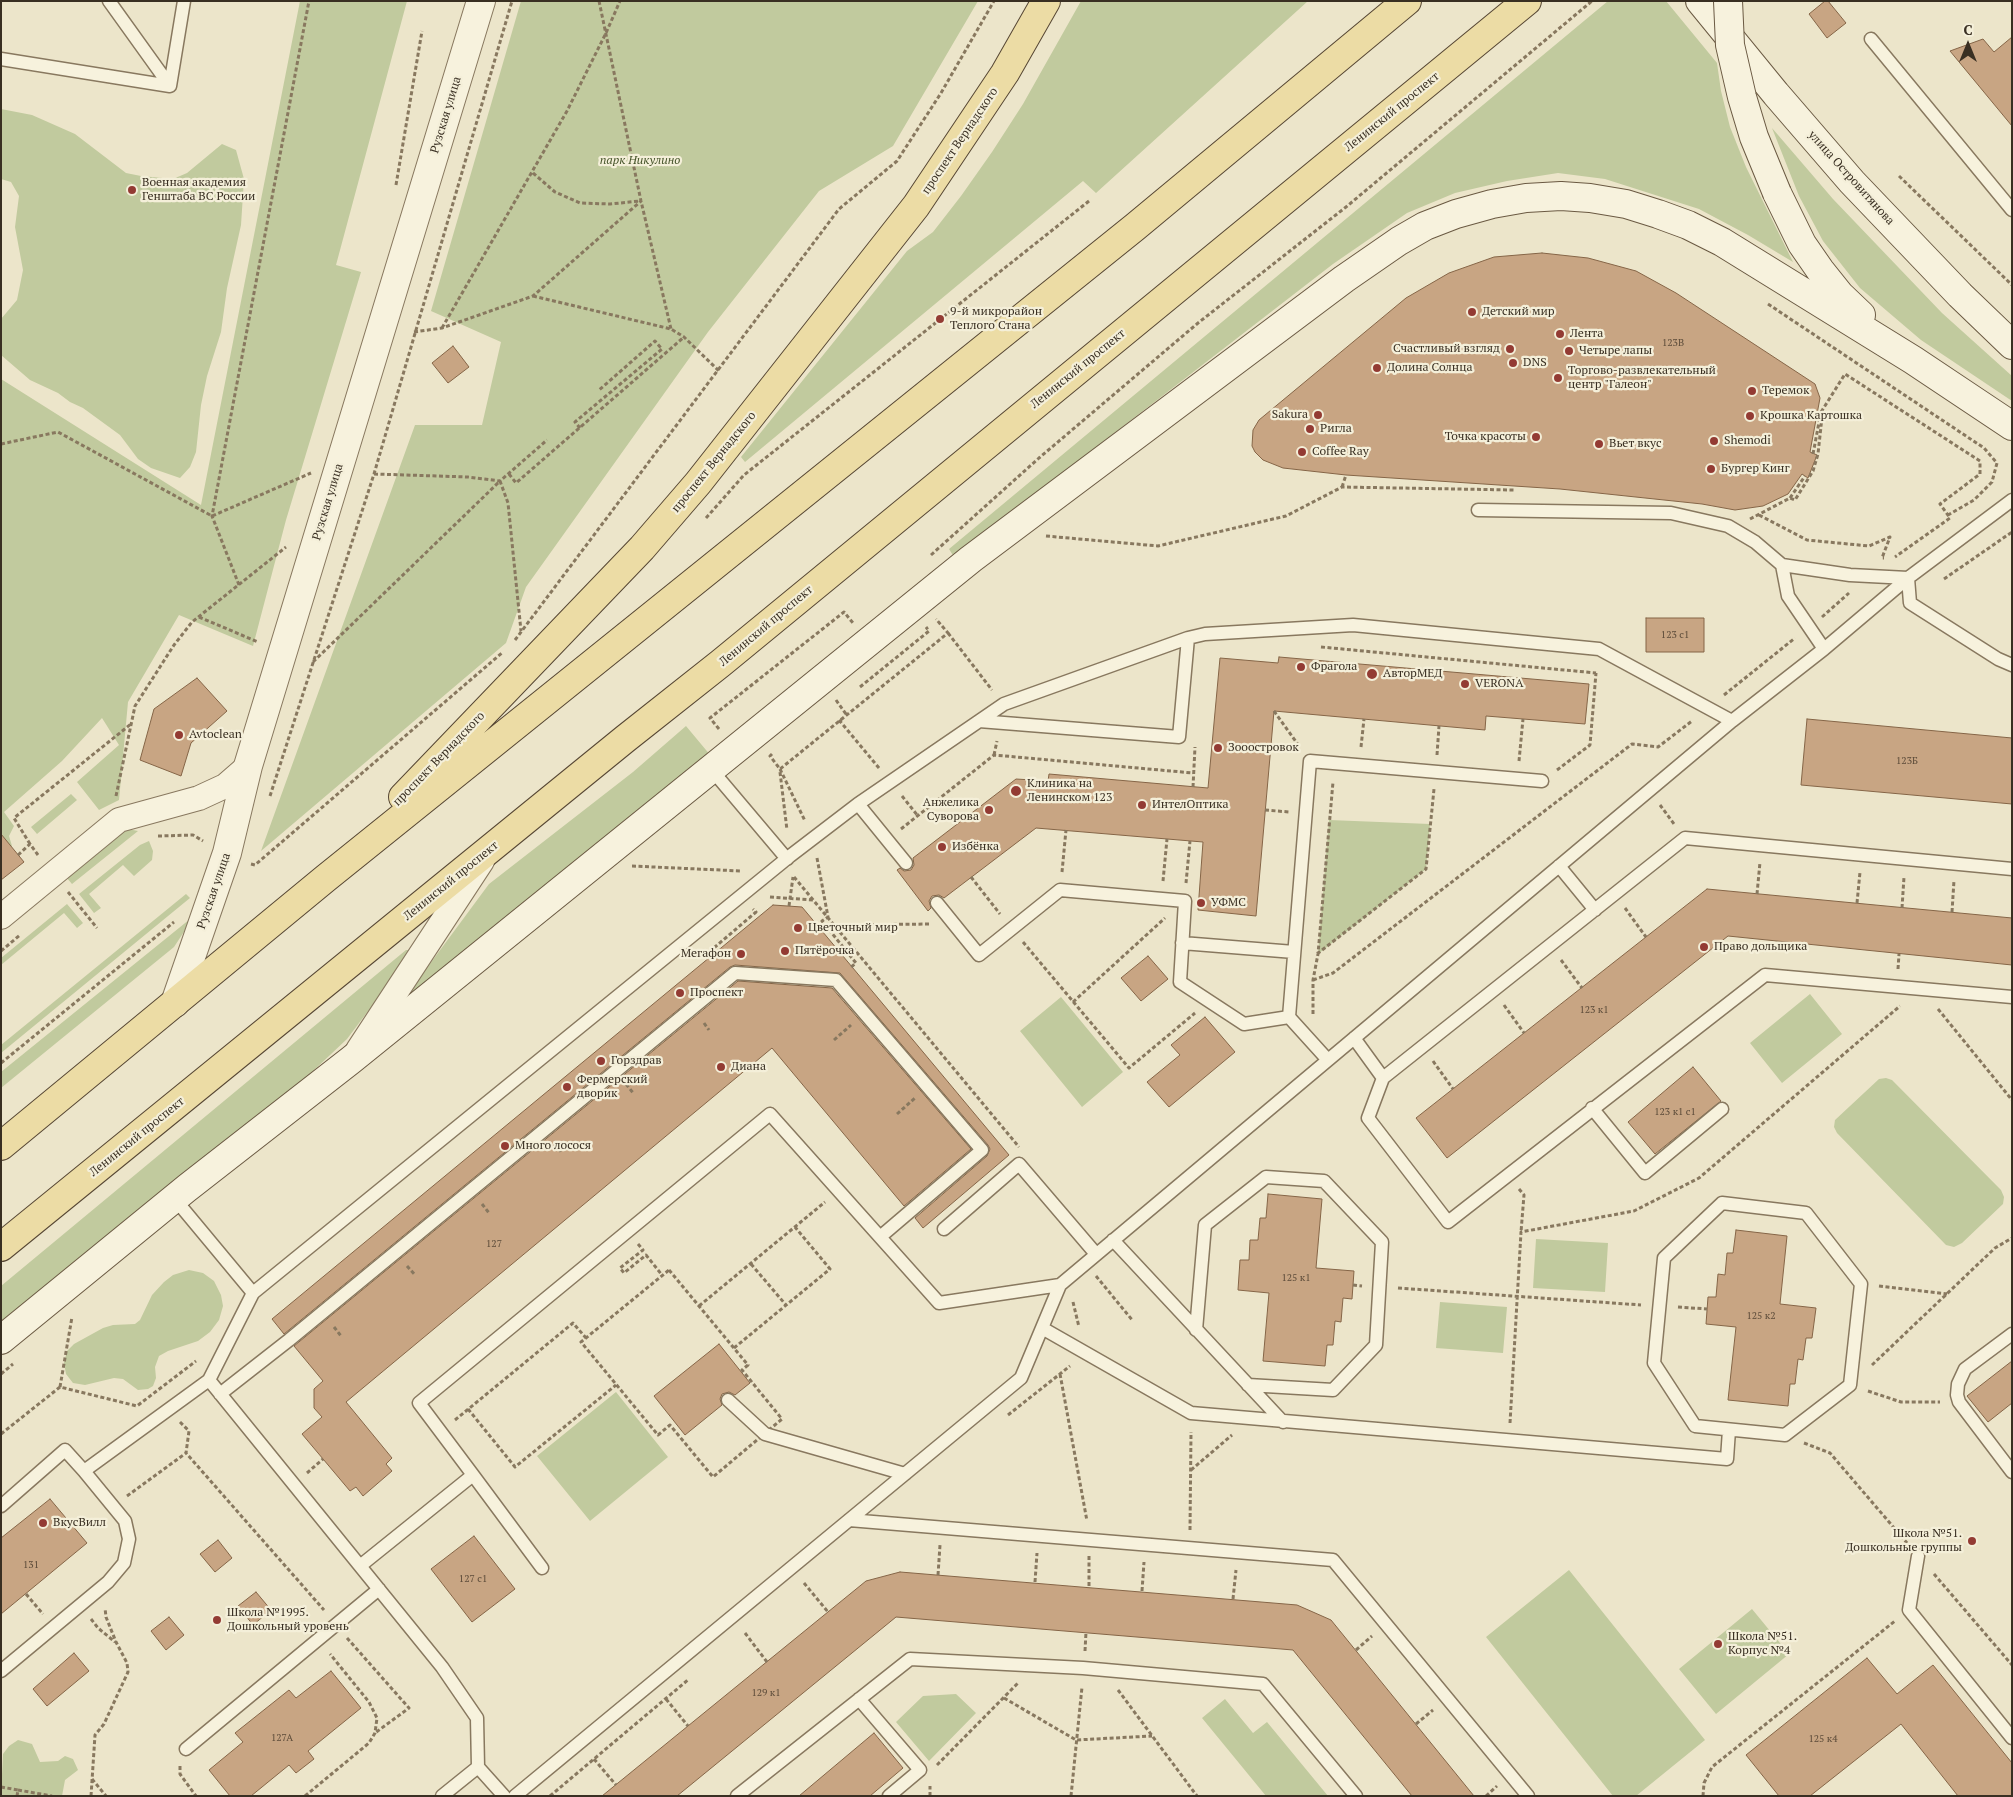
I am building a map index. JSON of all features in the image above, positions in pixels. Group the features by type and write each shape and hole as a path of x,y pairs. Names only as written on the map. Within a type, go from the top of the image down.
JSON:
{"main road":[{"name":"Рузская улица","path":"175,1003 227,853 248,766 481,1"},
{"name":"проспект Вернадского","path":"326,878 642,548 698,483 916,206 1005,73 1046,1"},
{"path":"1,1146 326,878 1135,227 1407,1"},
{"path":"1486,35 1512,1"},
{"name":"Ленинский проспект","path":"1,1248 721,663 1527,1"},
{"name":"улица Островитянова","path":"1700,1 1776,94 1852,182 1960,295 2012,345"},
{"path":"1728,1 1730,45 1742,97 1754,137 1777,193 1802,244 1840,295 1867,322 1914,360"},
{"path":"1,1340 174,1198 351,1060 971,559 1344,279 1399,241 1425,226 1456,214 1492,204 1526,198 1561,196 1590,198 1626,204 1658,214 1688,225 1722,242 1914,360 2012,426"}],"street":[{"path":"1,917 119,820 199,798 225,786 248,766"},
{"path":"351,1060 490,849"}],"lane":[{"path":"109,1 170,86"},
{"path":"170,86 184,1"},
{"path":"1871,39 2012,210"},
{"path":"1,59 170,86"},
{"path":"515,1796 1021,1378 1060,1285 1732,721 1824,649 1908,578 2012,500"},
{"path":"1478,510 1671,513 1728,526 1755,542 1782,565 1850,575 1908,578"},
{"path":"1782,565 1788,596 1824,649"},
{"path":"1908,578 1910,603 1998,659 2012,665"},
{"path":"84,1471 208,1380 253,1293 787,859 858,804 1004,704 1188,638 1205,634 1353,626 1599,649 1732,721"},
{"path":"979,721 1179,736 1188,638"},
{"path":"1327,1059 1288,1017 1310,761 1542,780"},
{"path":"711,769 787,859"},
{"path":"858,804 906,863"},
{"path":"2012,869 1685,838 1383,1078 1368,1118 1448,1222 1765,975 2012,997"},
{"path":"1559,866 1595,910"},
{"path":"941,908 979,955 1060,890 1185,901 1180,982 1244,1024 1288,1017"},
{"path":"1182,943 1294,952"},
{"path":"220,1394 296,1334 735,973 836,980 982,1150 880,1237"},
{"path":"1354,1038 1383,1078"},
{"path":"1592,1108 1645,1173 1722,1109"},
{"path":"542,1568 419,1403 770,1114 939,1303 1060,1285"},
{"path":"944,1229 1019,1164 1096,1254"},
{"path":"1196,1330 1206,1225 1266,1176 1324,1182 1382,1242 1376,1345 1333,1390 1248,1385"},
{"path":"174,1198 253,1293"},
{"path":"1722,1203 1806,1213 1861,1284 1850,1385 1785,1435 1695,1426 1654,1363 1664,1258 1722,1203"},
{"path":"1113,1240 1283,1422"},
{"path":"1042,1328 1190,1414 1727,1460 1729,1430"},
{"path":"2012,1334 1965,1369 1958,1384 1959,1402 2012,1472"},
{"path":"208,1380 442,1667 477,1718 478,1767 504,1796"},
{"path":"728,1400 765,1434 905,1474"},
{"path":"1,1506 65,1450 125,1521 129,1539 124,1563 108,1582 1,1671"},
{"path":"360,1566 473,1474"},
{"path":"849,1520 1090,1538 1332,1560 1528,1796"},
{"path":"1918,1556 1909,1610 2012,1738"},
{"path":"186,1749 379,1589"},
{"path":"740,1795 910,1659 1084,1668 1262,1684 1356,1796"},
{"path":"859,1699 920,1770 889,1796"},
{"path":"442,1796 478,1767"}],"path":[{"path":"239,585 212,516 310,1"},
{"path":"270,797 374,474 512,1"},
{"path":"599,1 641,201 672,329"},
{"path":"442,328 533,173 606,33 620,1"},
{"path":"512,644 557,587 840,209 897,161 941,94 994,1"},
{"path":"930,556 1039,458 1198,323 1346,207 1592,1"},
{"path":"533,173 555,192 580,202 610,204 641,201"},
{"path":"1899,176 2012,286"},
{"path":"706,518 744,475 1088,200"},
{"path":"414,332 442,328 533,296 641,201"},
{"path":"533,296 672,329 684,337 719,371"},
{"path":"1761,299 1984,448 1997,463 1992,482 1974,500 1948,515"},
{"path":"509,474 516,483 684,337"},
{"path":"580,428 576,422 662,349 655,340 598,391"},
{"path":"1759,514 1807,540 1869,546 1890,537 1882,558 1896,558 1950,518 1940,504 1980,474 1980,461 1845,374 1818,417 1820,417 1813,454"},
{"path":"1805,476 1790,498 1795,500 1813,471 1818,454 1822,417 1820,417"},
{"path":"1,444 58,432 212,516"},
{"path":"312,664 500,481 547,440"},
{"path":"212,516 316,470"},
{"path":"374,474 468,477 500,481"},
{"path":"1342,487 1346,475"},
{"path":"500,481 508,503 521,631"},
{"path":"1044,536 1158,546 1286,516"},
{"path":"1040,539 1052,530"},
{"path":"1944,579 2012,532"},
{"path":"115,798 135,706 174,645 192,622 288,546"},
{"path":"1818,620 1853,589"},
{"path":"720,730 710,718 844,612 853,623"},
{"path":"199,617 265,645"},
{"path":"849,627 860,617"},
{"path":"936,618 1004,704"},
{"path":"777,750 770,756 780,769 948,633"},
{"path":"1720,699 1798,636"},
{"path":"1313,647 1596,673"},
{"path":"248,863 255,865 505,651"},
{"path":"1542,780 1590,745 1595,690"},
{"path":"833,697 846,714"},
{"path":"1274,711 1310,761"},
{"path":"1359,765 1364,719"},
{"path":"1518,778 1523,719"},
{"path":"1313,980 1333,973 1632,744 1658,747 1694,720"},
{"path":"887,841 994,755 1000,723"},
{"path":"43,862 14,818 131,724"},
{"path":"1294,952 1318,954 1426,869 1439,726"},
{"path":"994,755 1193,773"},
{"path":"1313,1014 1313,980 1318,954 1334,763"},
{"path":"1660,804 1685,838"},
{"path":"1060,890 1066,830"},
{"path":"157,836 193,835"},
{"path":"1161,899 1167,839"},
{"path":"1073,1002 1185,901 1190,841"},
{"path":"18,855 30,844"},
{"path":"1757,894 1761,846"},
{"path":"1857,904 1862,855"},
{"path":"1902,908 1905,859"},
{"path":"1952,912 1955,864"},
{"path":"632,866 748,872 768,896 813,900"},
{"path":"787,881 793,876"},
{"path":"789,906 793,876"},
{"path":"793,876 1023,1152"},
{"path":"971,877 1012,929 1129,1068 1210,1000"},
{"path":"62,901 77,889"},
{"path":"738,921 774,891"},
{"path":"70,894 97,928"},
{"path":"1615,894 1646,937"},
{"path":"834,925 931,924 941,908"},
{"path":"715,947 756,912"},
{"path":"1,1063 180,917"},
{"path":"828,917 822,921 856,963"},
{"path":"1,951 24,932"},
{"path":"1550,946 1582,988"},
{"path":"1521,1232 1634,1211 1699,1178 1921,988 2012,1100"},
{"path":"1493,991 1524,1033"},
{"path":"1422,1047 1453,1089"},
{"path":"1509,1442 1524,1195"},
{"path":"699,1306 818,1208"},
{"path":"734,1348 830,1268 795,1227"},
{"path":"628,1232 643,1250 620,1268 624,1273 646,1255 662,1275"},
{"path":"1959,1402 1901,1402 1850,1385 1995,1248 2012,1238"},
{"path":"751,1264 786,1305"},
{"path":"669,1270 748,1365 742,1370 782,1419 713,1476 670,1425 658,1435 581,1342 662,1275 669,1270"},
{"path":"1096,1276 1133,1321"},
{"path":"1861,1284 1947,1294"},
{"path":"1353,1285 1707,1309"},
{"path":"1,1434 60,1387 72,1316"},
{"path":"453,1422 573,1323 586,1338"},
{"path":"60,1387 137,1406 197,1361"},
{"path":"1060,1374 1090,1538 1089,1586"},
{"path":"468,1409 515,1467 616,1385"},
{"path":"113,1506 186,1453 189,1431 154,1394"},
{"path":"1190,1414 1190,1547"},
{"path":"1190,1470 1234,1434"},
{"path":"186,1453 409,1708 375,1732"},
{"path":"938,1575 941,1527"},
{"path":"1035,1582 1038,1535"},
{"path":"1142,1591 1145,1543"},
{"path":"1233,1599 1238,1551"},
{"path":"91,1796 95,1735 104,1724 128,1672 127,1663 106,1617 105,1604 108,1582"},
{"path":"804,1583 828,1612"},
{"path":"26,1594 54,1627"},
{"path":"81,1605 98,1628 116,1642"},
{"path":"1703,1796 1704,1783 1712,1767 1909,1610"},
{"path":"1071,1796 1086,1632"},
{"path":"745,1633 767,1662"},
{"path":"305,1796 369,1743 375,1732 377,1718 370,1702 318,1640"},
{"path":"931,1772 1035,1666"},
{"path":"1102,1670 1197,1796"},
{"path":"1004,1698 1076,1740 1152,1736"},
{"path":"666,1699 688,1726"},
{"path":"186,1749 180,1761 180,1774 196,1796"},
{"path":"594,1759 616,1785"},
{"path":"92,1778 106,1796"},
{"path":"930,1780 930,1796"},
{"path":"1,1787 52,1796"},
{"path":"17,1796 18,1790"}],"green space":[{"path":"300,1 407,1 336,265 361,272 286,520 253,646 179,615 128,702 119,800 99,810 77,782 119,745 102,718 62,761 4,812 14,826 9,836 12,846 1,855 1,379 201,505"},
{"name":"парк Никулино","path":"521,1 978,1 893,146 819,191 708,332 526,587 506,643 261,851 415,425 482,425 501,342 431,311"},
{"path":"1081,1 1308,1 1096,193 1083,181 745,462 741,457 907,251 933,232 961,196 1023,104"},
{"path":"1608,1 1666,1 1717,63 1721,91 1730,127 1746,167 1793,262 1699,209 1605,179 1558,173 1507,181 1455,193 1407,213 1333,264 954,557 949,549"},
{"path":"1,109 32,115 75,134 126,173 141,176 173,179 187,173 222,144 236,150 244,179 241,225 227,288 221,332 207,376 201,405 196,452 190,467 180,478 151,468 138,459 120,435 83,408 70,402 58,393 30,380 1,355 1,319 17,300 23,270 15,227 19,196 11,182 1,179"},
{"path":"1772,128 1833,199 1942,313 2012,376 2012,401 1921,340 1860,288 1823,241 1799,196"},
{"path":"686,726 711,756 395,1011 489,884 633,772"},
{"path":"71,794 77,800 37,834 31,827"},
{"path":"1329,820 1430,824 1426,869 1318,954"},
{"path":"123,828 138,831 72,884 66,877"},
{"path":"149,841 153,851 152,860 134,876 123,865 89,894 101,908 94,913 79,894 140,845"},
{"path":"186,894 190,898 1,1053 1,1045"},
{"path":"67,904 83,923 77,928 64,913 1,965 1,958"},
{"path":"195,915 174,947 1,1088 1,1072"},
{"path":"406,950 410,950 411,954 347,1039 312,1072 1,1328 1,1286"},
{"path":"1810,994 1842,1034 1782,1083 1750,1043"},
{"path":"1061,997 1123,1072 1082,1107 1020,1031"},
{"path":"1886,1078 1892,1080 2001,1190 2004,1197 2003,1204 1962,1243 1954,1247 1946,1245 1837,1133 1834,1127 1835,1120 1879,1079"},
{"path":"1536,1239 1608,1243 1605,1292 1533,1288"},
{"path":"189,1270 203,1273 214,1281 221,1295 223,1306 219,1320 210,1332 198,1341 159,1356 155,1367 156,1378 153,1386 148,1389 138,1390 123,1379 114,1378 85,1385 73,1383 66,1374 64,1363 67,1351 74,1344 103,1328 113,1325 135,1324 140,1320 152,1295 164,1282 173,1275"},
{"path":"1440,1302 1507,1307 1503,1353 1436,1348"},
{"path":"616,1392 668,1457 590,1521 537,1456"},
{"path":"1569,1570 1705,1740 1636,1796 1613,1796 1486,1637"},
{"path":"1752,1609 1789,1654 1716,1714 1679,1669"},
{"path":"956,1694 976,1713 929,1761 896,1722 923,1696"},
{"path":"1225,1699 1253,1733 1267,1722 1328,1796 1266,1796 1202,1718"},
{"path":"18,1740 32,1744 40,1762 58,1761 65,1756 73,1759 78,1770 65,1780 62,1796 1,1796 3,1754 9,1746"}],"building":[{"path":"1825,1 1828,1 1846,23 1827,38 1809,14"},
{"path":"2012,37 2012,126 1950,51 1983,39 1994,52"},
{"name":"Торгово-развлекательный центр \"Галеон\"","path":"1542,253 1588,258 1636,271 1676,293 1815,384 1820,398 1810,452 1817,455 1808,478 1802,474 1788,494 1763,506 1735,510 1702,504 1560,489 1346,475 1283,468 1263,460 1255,452 1252,446 1253,430 1259,420 1406,298 1449,273 1494,257"},
{"path":"453,346 469,367 448,383 432,363"},
{"path":"1646,618 1704,618 1704,652 1646,652"},
{"path":"1279,657 1589,684 1585,724 1486,716 1485,730 1274,711 1256,916 1198,910 1203,842 1036,828 944,898 939,895 932,896 929,901 931,908 928,911 897,870 900,868 904,871 911,870 914,865 913,858 1016,779 1048,781 1049,774 1208,788 1220,658 1278,663"},
{"path":"197,678 227,711 191,743 181,776 140,760 154,709"},
{"path":"1807,719 2012,738 2012,804 1801,785"},
{"path":"1,834 24,862 1,880"},
{"path":"1707,889 2012,918 2012,965 1728,936 1447,1158 1416,1118"},
{"path":"773,905 802,907 1009,1155 923,1228 915,1218 987,1156 990,1149 988,1145 840,973 735,965 730,967 284,1334 272,1319"},
{"path":"1148,956 1168,979 1141,1001 1121,978"},
{"path":"738,981 832,988 971,1149 904,1206 772,1048 346,1402 392,1458 386,1464 392,1471 363,1496 356,1487 350,1491 302,1434 322,1417 314,1408 314,1389 323,1381 294,1346"},
{"path":"1205,1017 1235,1052 1169,1107 1147,1082 1180,1055 1171,1045"},
{"path":"1693,1067 1721,1101 1655,1154 1628,1122"},
{"path":"1268,1194 1322,1199 1316,1268 1354,1271 1352,1299 1343,1298 1341,1322 1335,1321 1333,1345 1327,1345 1325,1366 1263,1361 1269,1293 1238,1290 1240,1260 1249,1260 1250,1240 1258,1240 1260,1218 1266,1218"},
{"path":"1736,1230 1787,1236 1780,1304 1816,1308 1812,1338 1806,1338 1803,1360 1798,1359 1795,1384 1790,1384 1788,1406 1728,1400 1736,1327 1706,1324 1708,1297 1716,1297 1718,1274 1725,1275 1727,1253 1733,1253"},
{"path":"719,1344 750,1383 735,1395 729,1392 722,1394 720,1399 722,1405 685,1435 654,1396"},
{"path":"2012,1361 2012,1403 1988,1422 1967,1396"},
{"path":"50,1499 87,1543 1,1614 1,1538"},
{"path":"474,1536 515,1589 472,1622 431,1569"},
{"path":"218,1540 232,1558 215,1572 200,1554"},
{"path":"900,1572 1297,1605 1331,1620 1474,1796 1412,1796 1293,1650 896,1617 677,1796 602,1796 866,1581"},
{"path":"256,1592 271,1610 253,1625 238,1606"},
{"path":"169,1617 184,1635 166,1650 151,1631"},
{"path":"74,1653 89,1671 47,1706 33,1689"},
{"path":"1867,1658 1897,1694 1933,1665 2012,1763 2012,1796 1958,1796 1901,1724 1810,1796 1779,1796 1746,1755"},
{"path":"331,1671 361,1708 308,1751 314,1759 296,1773 289,1765 251,1796 230,1796 209,1770 243,1742 235,1733 289,1690 296,1698"},
{"path":"874,1733 903,1768 870,1796 799,1796"}],"place":[{"name":"Военная академия Генштаба ВС России","path":"132,190"},
{"name":"Детский мир","path":"1472,312"},
{"name":"9-й микрорайон Теплого Стана","path":"940,319"},
{"name":"Лента","path":"1560,334"},
{"name":"Счастливый взгляд","path":"1510,349"},
{"name":"Четыре лапы","path":"1569,351"},
{"name":"DNS","path":"1513,363"},
{"name":"Долина Солнца","path":"1377,368"},
{"name":"Торгово-развлекательный центр \"Галеон\"","path":"1558,378"},
{"name":"Теремок","path":"1752,391"},
{"name":"Sakura","path":"1318,415"},
{"name":"Крошка Картошка","path":"1750,416"},
{"name":"Ригла","path":"1310,429"},
{"name":"Точка красоты","path":"1536,437"},
{"name":"Shemodi","path":"1714,441"},
{"name":"Вьет вкус","path":"1599,444"},
{"name":"Coffee Ray","path":"1302,452"},
{"name":"Бургер Кинг","path":"1711,469"},
{"name":"Фрагола","path":"1301,667"},
{"name":"АвторМЕД","path":"1372,674"},
{"name":"VERONA","path":"1465,684"},
{"name":"Avtoclean","path":"179,735"},
{"name":"Зооостровок","path":"1218,748"},
{"name":"Клиника на Ленинском 123","path":"1016,791"},
{"name":"ИнтелОптика","path":"1142,805"},
{"name":"Анжелика Суворова","path":"989,810"},
{"name":"Избёнка","path":"942,847"},
{"name":"УФМС","path":"1201,903"},
{"name":"Цветочный мир","path":"798,928"},
{"name":"Право дольщика","path":"1704,947"},
{"name":"Пятёрочка","path":"785,951"},
{"name":"Мегафон","path":"741,954"},
{"name":"Проспект","path":"680,993"},
{"name":"Горздрав","path":"601,1061"},
{"name":"Диана","path":"721,1067"},
{"name":"Фермерский дворик","path":"567,1087"},
{"name":"Много лосося","path":"505,1146"},
{"name":"ВкусВилл","path":"43,1523"},
{"name":"Школа №51. Дошкольные группы","path":"1972,1541"},
{"name":"Школа №1995. Дошкольный уровень","path":"217,1620"},
{"name":"Школа №51. Корпус №4","path":"1718,1644"}]}
